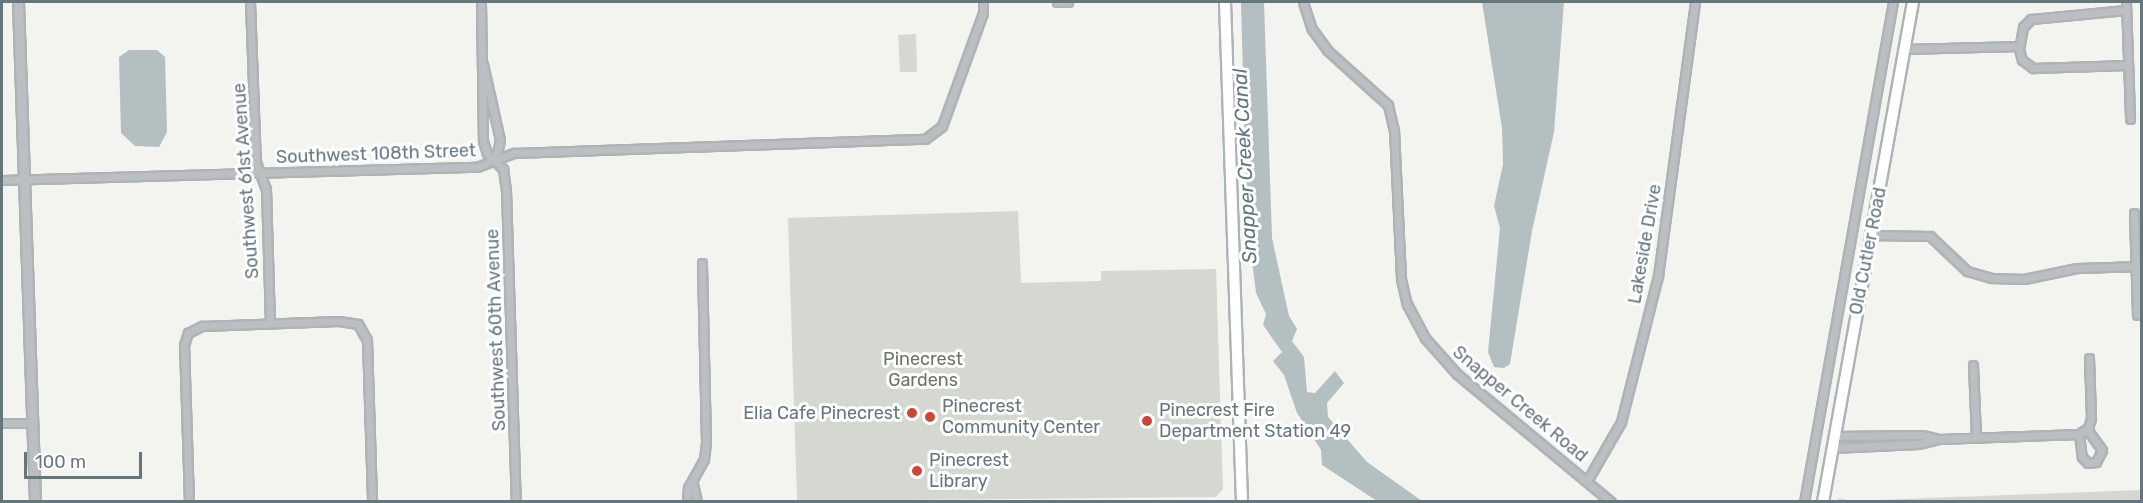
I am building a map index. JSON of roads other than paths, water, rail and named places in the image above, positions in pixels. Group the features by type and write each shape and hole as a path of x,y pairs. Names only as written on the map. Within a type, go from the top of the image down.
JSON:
{"main road":[{"path":"1225,2 1242,501"},
{"name":"Old Cutler Road","path":"1823,501 1912,2"}],"street":[{"path":"18,2 35,501"},
{"name":"Southwest 61st Avenue","path":"250,2 256,162 266,189 270,323"},
{"name":"Southwest 60th Avenue","path":"482,2 484,148 503,169 506,190 516,501"},
{"name":"Southwest 108th Street","path":"2,180 477,167 514,153 930,138 942,126 980,23 983,2"},
{"path":"1057,2 1068,2"},
{"name":"Snapper Creek Road","path":"1303,2 1312,29 1327,50 1388,105 1394,130 1399,270 1404,296 1421,332 1457,374 1611,501"},
{"name":"Lakeside Drive","path":"1587,481 1621,422 1658,276 1695,2"},
{"name":"Old Cutler Road","path":"1804,501 1893,2"},
{"path":"2126,2 2130,119"},
{"path":"2126,10 2031,19 2023,27 2019,46 2022,60 2033,68 2128,65"},
{"path":"1904,49 2019,46"},
{"name":"Southwest 60th Avenue","path":"482,62 500,140 495,161"},
{"path":"2134,213 2139,266 2137,315"},
{"path":"1870,235 1930,236 1967,272 1992,278 2019,279 2073,269 2139,266"},
{"path":"693,484 688,488 686,501 697,501 693,484 706,442 702,263"},
{"path":"189,501 184,345 188,333 202,326 347,321 362,327 367,340 372,501"},
{"path":"1834,436 1939,439 2079,434 2087,429 2091,416 2089,358"},
{"path":"1973,365 1976,438"},
{"path":"2,423 32,423"},
{"path":"2079,434 2082,457 2088,463 2096,462 2102,450 2087,429"},
{"path":"1887,436 1888,446"},
{"path":"1833,448 1888,446 1939,439"}],"place":[{"name":"Elia Cafe Pinecrest","path":"912,413"},
{"name":"Pinecrest Community Center","path":"930,417"},
{"name":"Pinecrest Fire Department Station 49","path":"1147,421"},
{"name":"Pinecrest Library","path":"917,471"}],"water label":[{"name":"Snapper Creek Canal","path":"1245,166"}],"park label":[{"name":"Pinecrest Gardens","path":"923,370"}]}
